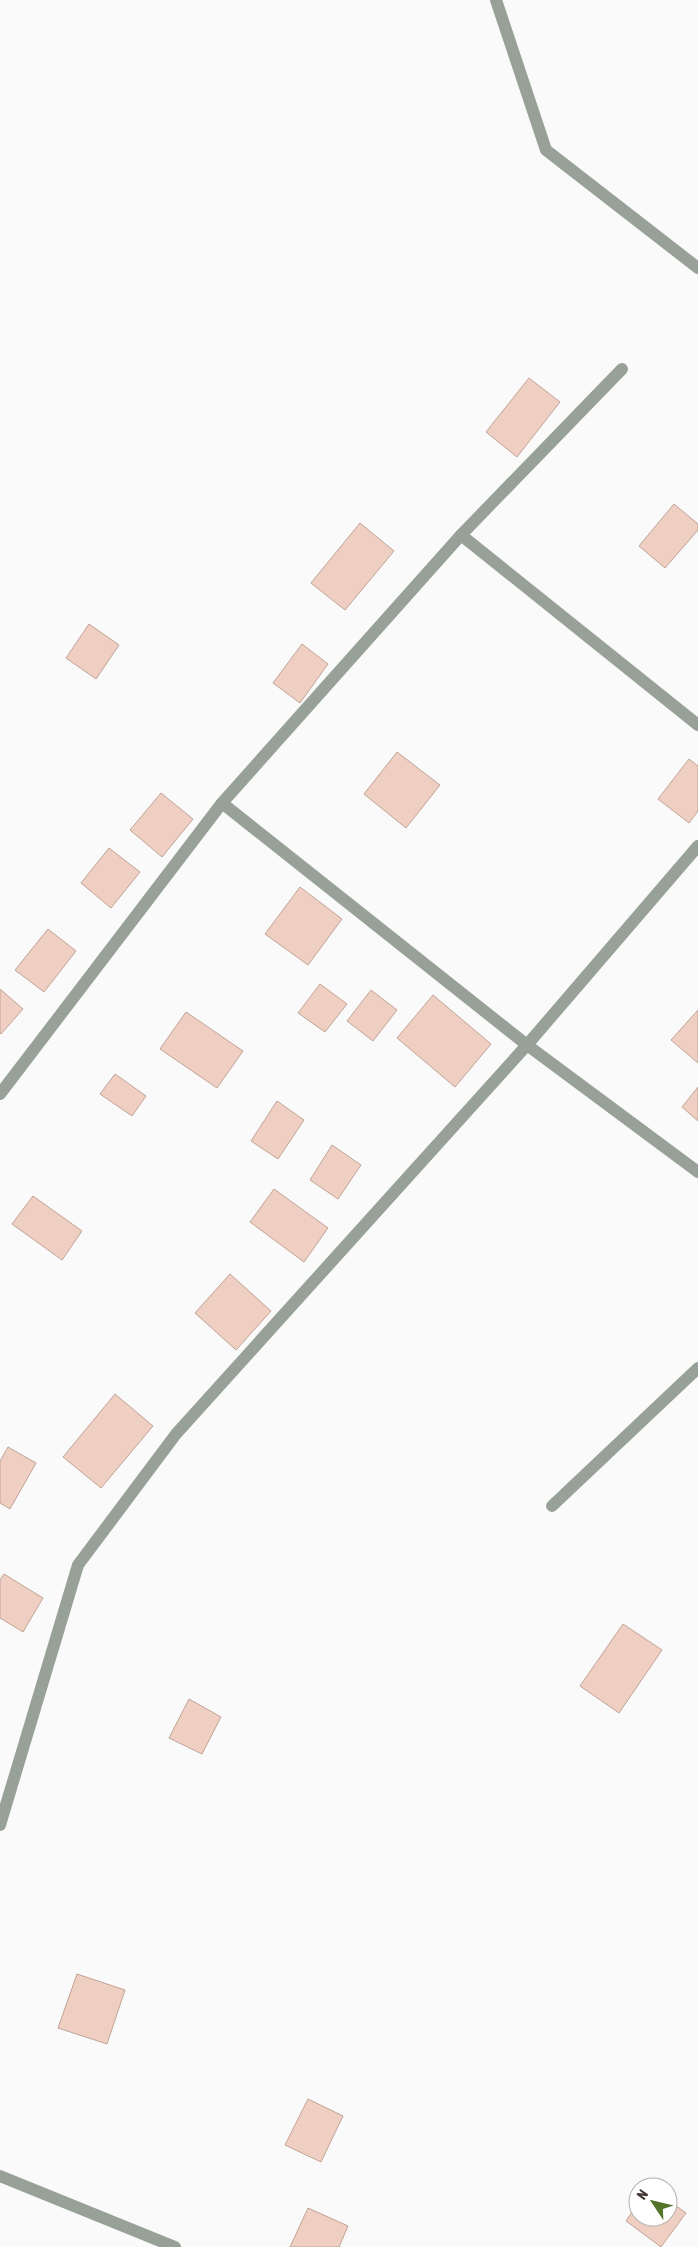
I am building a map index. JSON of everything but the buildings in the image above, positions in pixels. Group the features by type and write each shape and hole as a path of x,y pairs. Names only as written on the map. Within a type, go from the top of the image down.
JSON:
{"street":[{"path":"496,0 546,150 698,268"},
{"path":"0,1094 222,803 461,535 622,369"},
{"path":"461,535 698,725"},
{"path":"222,803 527,1045 698,1172"},
{"path":"0,1826 78,1565 176,1434 527,1045 698,846"},
{"path":"552,1506 698,1368"},
{"path":"0,2176 175,2247"}]}
